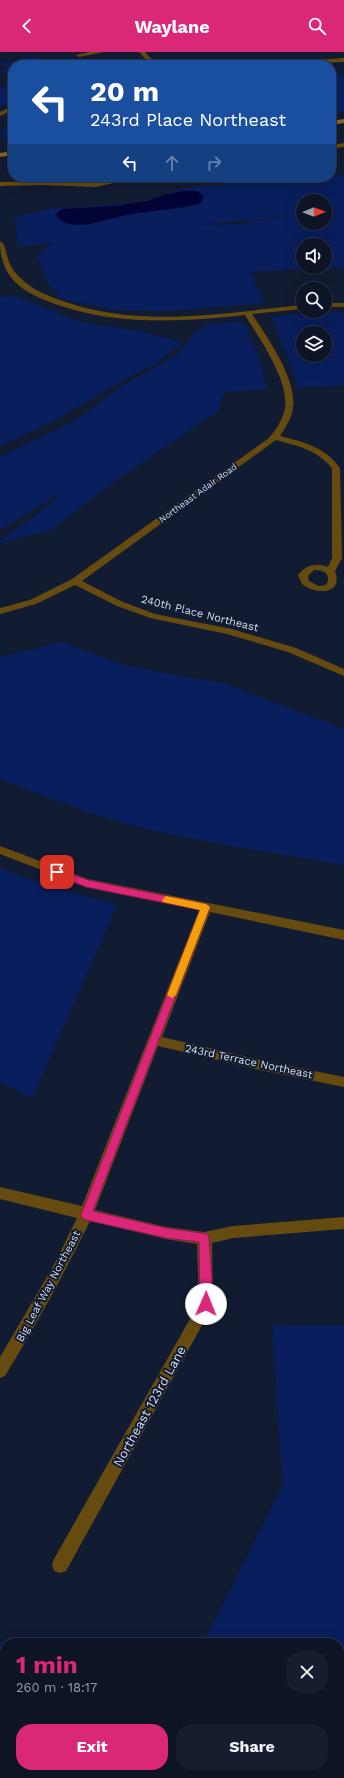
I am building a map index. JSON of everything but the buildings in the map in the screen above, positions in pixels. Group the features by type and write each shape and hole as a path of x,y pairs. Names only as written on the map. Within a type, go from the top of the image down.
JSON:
{"street":[{"path":"86,60 80,55 101,52"},
{"path":"142,52 149,60"},
{"path":"0,121 3,113"},
{"path":"0,155 7,147"},
{"path":"0,184 42,183 96,185 111,182"},
{"path":"0,243 8,269 23,285 58,304 78,310 102,315 151,319 247,313 296,308"},
{"path":"332,305 344,305"},
{"name":"Northeast Adair Road","path":"0,611 33,602 75,581 275,437 289,407 287,387 268,347 247,313"},
{"path":"275,437 323,452 336,468 337,558 332,569"},
{"name":"240th Place Northeast","path":"75,581 120,604 153,616 229,631 292,650 344,673"},
{"path":"0,850 86,883 344,935"},
{"name":"Big Leaf Way Northeast","path":"0,1371 60,1268 86,1215 206,907"},
{"name":"243rd Terrace Northeast","path":"154,1040 260,1065 344,1082"},
{"path":"0,1193 86,1215 166,1233 204,1238 233,1232 344,1223"},
{"name":"Northeast 123rd Lane","path":"60,1565 206,1304 204,1238"}],"shaded area":[{"path":"37,56 42,60 18,60"},
{"path":"0,62 8,62 8,68 7,66 0,65"},
{"path":"8,68 8,72 0,73 0,71"},
{"path":"344,74 344,112 336,113 336,75"},
{"path":"8,86 8,104 0,106 0,87"},
{"path":"8,123 8,141 3,140 1,134"},
{"path":"344,175 344,268 332,269 332,238 296,238 296,269 251,272 264,303 167,311 115,310 62,299 49,285 37,256 52,243 18,247 14,217 52,208 89,207 136,203 177,190 202,186 221,186 225,182 336,182 336,176","holes":["289,216 239,224 197,225"]},
{"path":"182,191 197,191 204,196 200,204 182,208 136,213 79,225 69,224 60,220 55,215 62,209 114,206 148,201 164,195"},
{"path":"14,296 80,322 145,332 183,343 159,361 54,421 0,446 0,297"},
{"path":"332,311 344,312 344,385 299,388 272,317 296,314 296,318 332,318"},
{"path":"240,322 247,325 249,338 258,355 267,389 224,392 218,411 114,482 51,530 0,543 0,541 52,503 62,492 0,530 0,457 74,421 124,385 178,354 194,333 208,324"},
{"path":"62,642 127,666 226,684 344,729 344,865 203,841 116,821 0,779 0,657"},
{"path":"0,868 41,883 117,905 32,1098 0,1082"},
{"path":"344,1325 344,1638 206,1638 283,1485 272,1326"}],"slow traffic":[{"path":"166,900 206,907 172,995"}],"route":[{"path":"57,872 86,883 206,907 86,1215 166,1233 204,1238 206,1304"}]}
